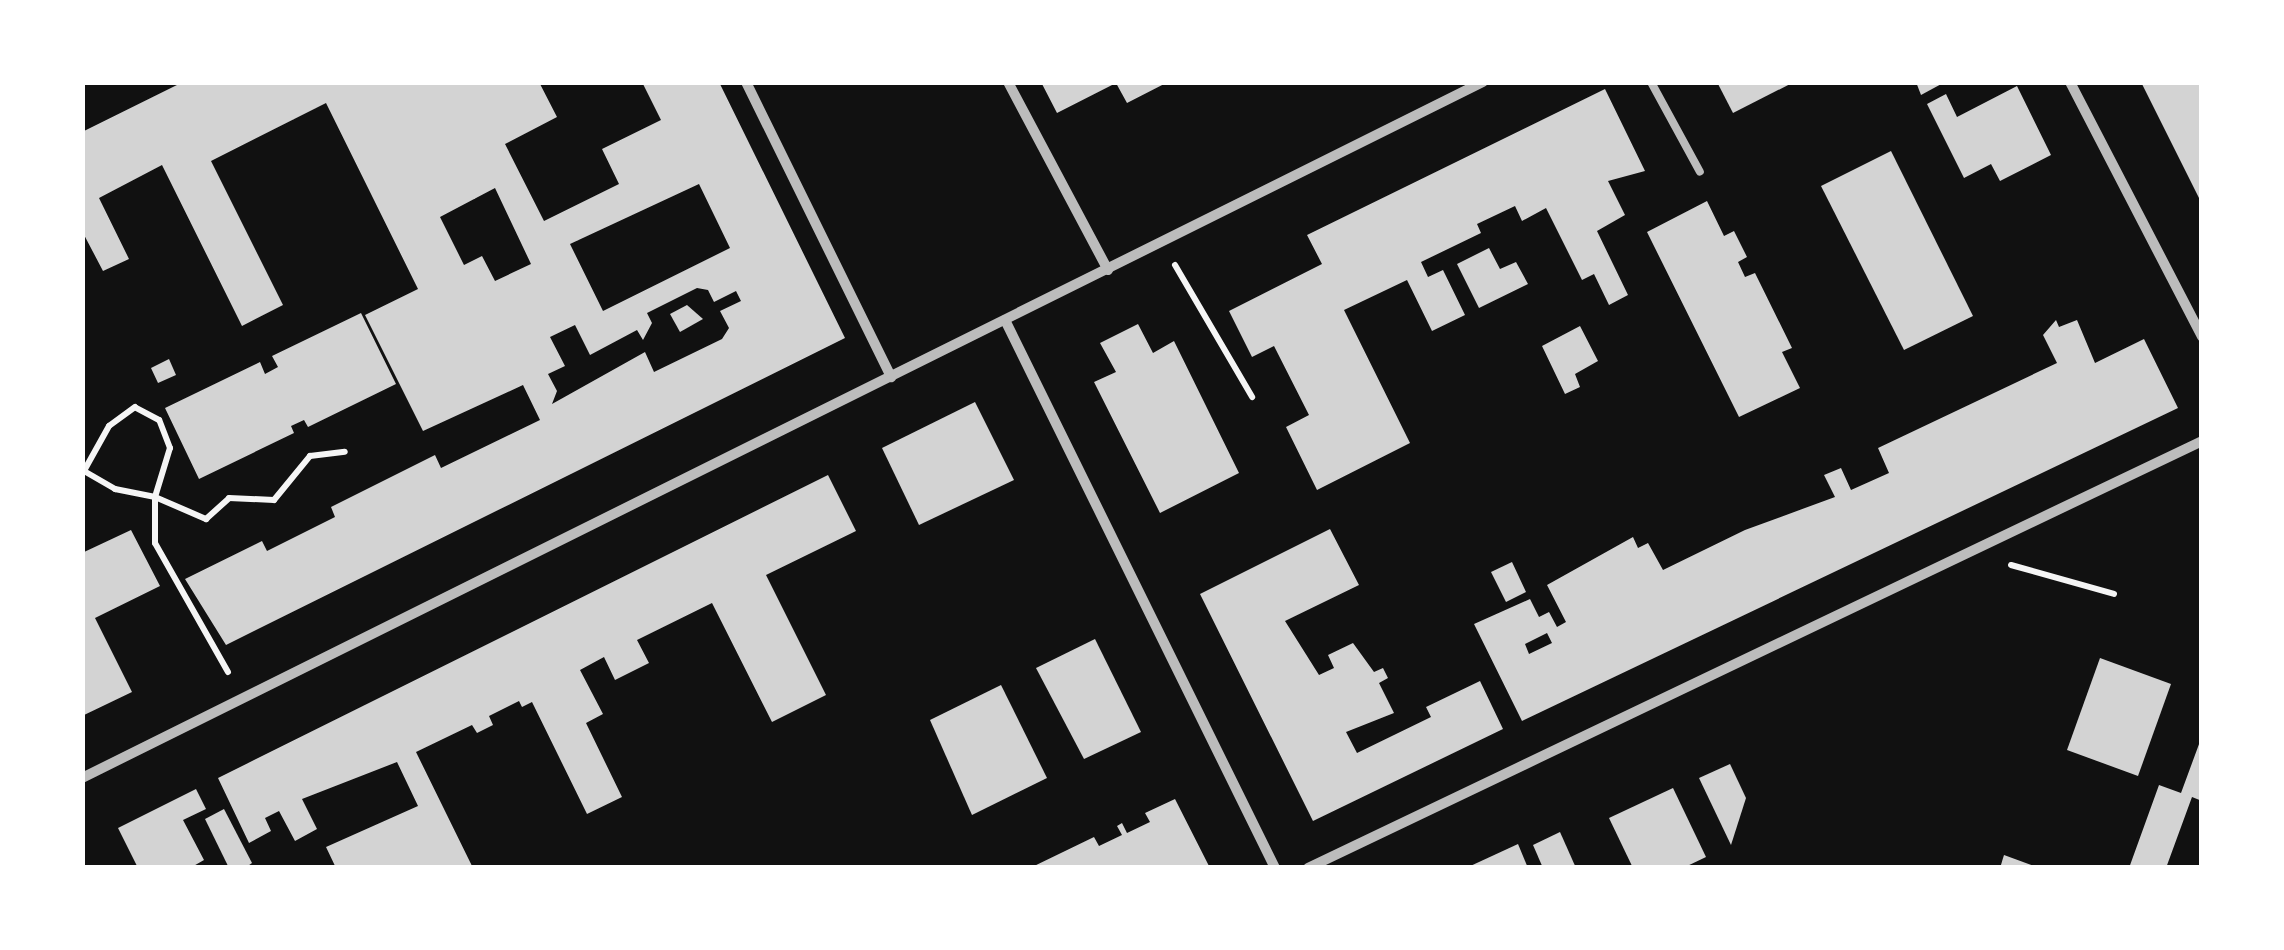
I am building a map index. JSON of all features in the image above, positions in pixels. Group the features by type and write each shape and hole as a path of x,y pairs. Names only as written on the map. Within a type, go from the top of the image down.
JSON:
{"street":[{"path":"746,82 891,377"},
{"path":"1008,82 1108,270"},
{"path":"82,778 1484,82"},
{"path":"2070,82 2202,337"},
{"path":"1005,320 1275,868"},
{"path":"1308,868 2202,441"}],"lane":[{"path":"1652,82 1700,172"}],"path":[{"path":"1162,243 1252,396"},
{"path":"244,699 155,544 155,497 170,448 160,420 135,408 109,426 84,471 115,489 155,497 206,519 229,498 274,500 310,456 346,452"},
{"path":"1967,553 2114,594"}],"building":[{"path":"183,82 539,82 557,117 505,144 544,221 619,184 602,149 661,120 642,82 719,82 845,338 226,645 185,579 262,541 267,551 335,517 331,507 435,455 441,468 540,420 523,385 423,431 365,315 418,289 326,103 211,161 283,305 242,326 162,165 99,198 129,259 103,271 82,231 82,132","holes":["699,184 730,248 603,311 570,244","495,188 531,264 495,281 482,256 464,265 440,217","697,288 708,290 714,302 736,291 741,301 720,311 729,328 722,339 654,372 645,352 552,404 557,391 548,374 565,366 550,337 575,325 590,355 637,330 643,340 652,323 647,313"]},
{"path":"1041,82 1168,82 1127,103 1116,83 1057,113"},
{"path":"1717,82 1794,82 1733,113"},
{"path":"1916,82 1945,82 1921,95"},
{"path":"2141,82 2202,82 2202,204"},
{"path":"2017,86 2051,155 2000,181 1991,164 1964,178 1927,104 1946,94 1957,117"},
{"path":"1605,89 1645,171 1608,181 1625,215 1597,231 1628,295 1609,305 1594,274 1582,280 1546,208 1522,221 1515,206 1477,224 1481,233 1421,262 1428,277 1443,270 1465,315 1432,331 1407,280 1344,310 1410,443 1317,490 1286,427 1309,415 1274,346 1252,357 1229,311 1322,264 1307,235"},
{"path":"1891,151 1973,316 1904,350 1821,186"},
{"path":"1707,201 1724,236 1734,231 1747,257 1738,262 1745,277 1755,273 1792,348 1782,352 1800,388 1739,417 1647,232"},
{"path":"1489,248 1500,269 1516,262 1528,284 1479,308 1457,264"},
{"path":"687,305 703,319 680,332 670,314"},
{"path":"361,313 396,384 308,427 304,420 291,426 294,433 199,479 165,408 260,362 265,374 278,367 272,356"},
{"path":"2056,320 2059,327 2077,320 2095,363 2144,339 2178,408 1522,721 1474,624 1530,599 1539,617 1549,612 1557,627 1566,622 1547,585 1633,537 1638,548 1648,543 1663,570 1745,530 1835,497 1824,475 1841,468 1851,490 1889,473 1878,448 2057,363 2043,335","holes":["1547,633 1552,643 1529,654 1525,644"]},
{"path":"1138,324 1153,353 1174,341 1239,473 1160,513 1094,382 1116,372 1100,343"},
{"path":"1580,326 1598,361 1575,374 1580,387 1565,394 1542,346"},
{"path":"169,359 176,375 158,383 151,368"},
{"path":"975,402 1014,480 919,525 882,448"},
{"path":"828,475 856,531 766,575 826,695 772,722 712,603 637,640 649,663 615,680 604,657 580,670 603,714 586,723 622,797 587,814 532,702 522,707 519,701 489,716 493,725 477,733 472,725 416,752 473,868 336,868 326,847 418,806 397,762 302,799 317,829 295,841 279,811 265,818 271,831 249,843 218,778"},
{"path":"1330,529 1359,585 1285,621 1319,675 1334,668 1328,655 1353,643 1374,672 1383,668 1388,678 1379,683 1394,713 1346,732 1357,753 1431,717 1426,707 1480,681 1503,729 1313,821 1200,594"},
{"path":"131,530 160,586 95,618 132,692 82,716 82,553"},
{"path":"1512,562 1526,592 1506,602 1491,572"},
{"path":"1095,639 1141,732 1084,759 1036,668"},
{"path":"2100,658 2171,684 2138,776 2067,750"},
{"path":"1001,685 1047,778 972,815 930,720"},
{"path":"2202,736 2202,801 2192,797 2166,868 2129,868 2159,785 2181,793"},
{"path":"1730,764 1746,798 1731,845 1699,778"},
{"path":"1673,788 1706,857 1683,868 1633,868 1609,818"},
{"path":"196,789 206,809 183,820 204,860 190,868 138,868 118,828"},
{"path":"1175,799 1210,868 1030,868 1094,837 1099,846 1122,835 1117,826 1122,823 1127,833 1150,822 1145,813"},
{"path":"224,809 252,863 245,868 229,868 205,819"},
{"path":"1560,832 1576,868 1543,868 1533,845"},
{"path":"1518,844 1528,868 1466,868"},
{"path":"2004,855 2037,867 2037,868 2000,868"}]}
